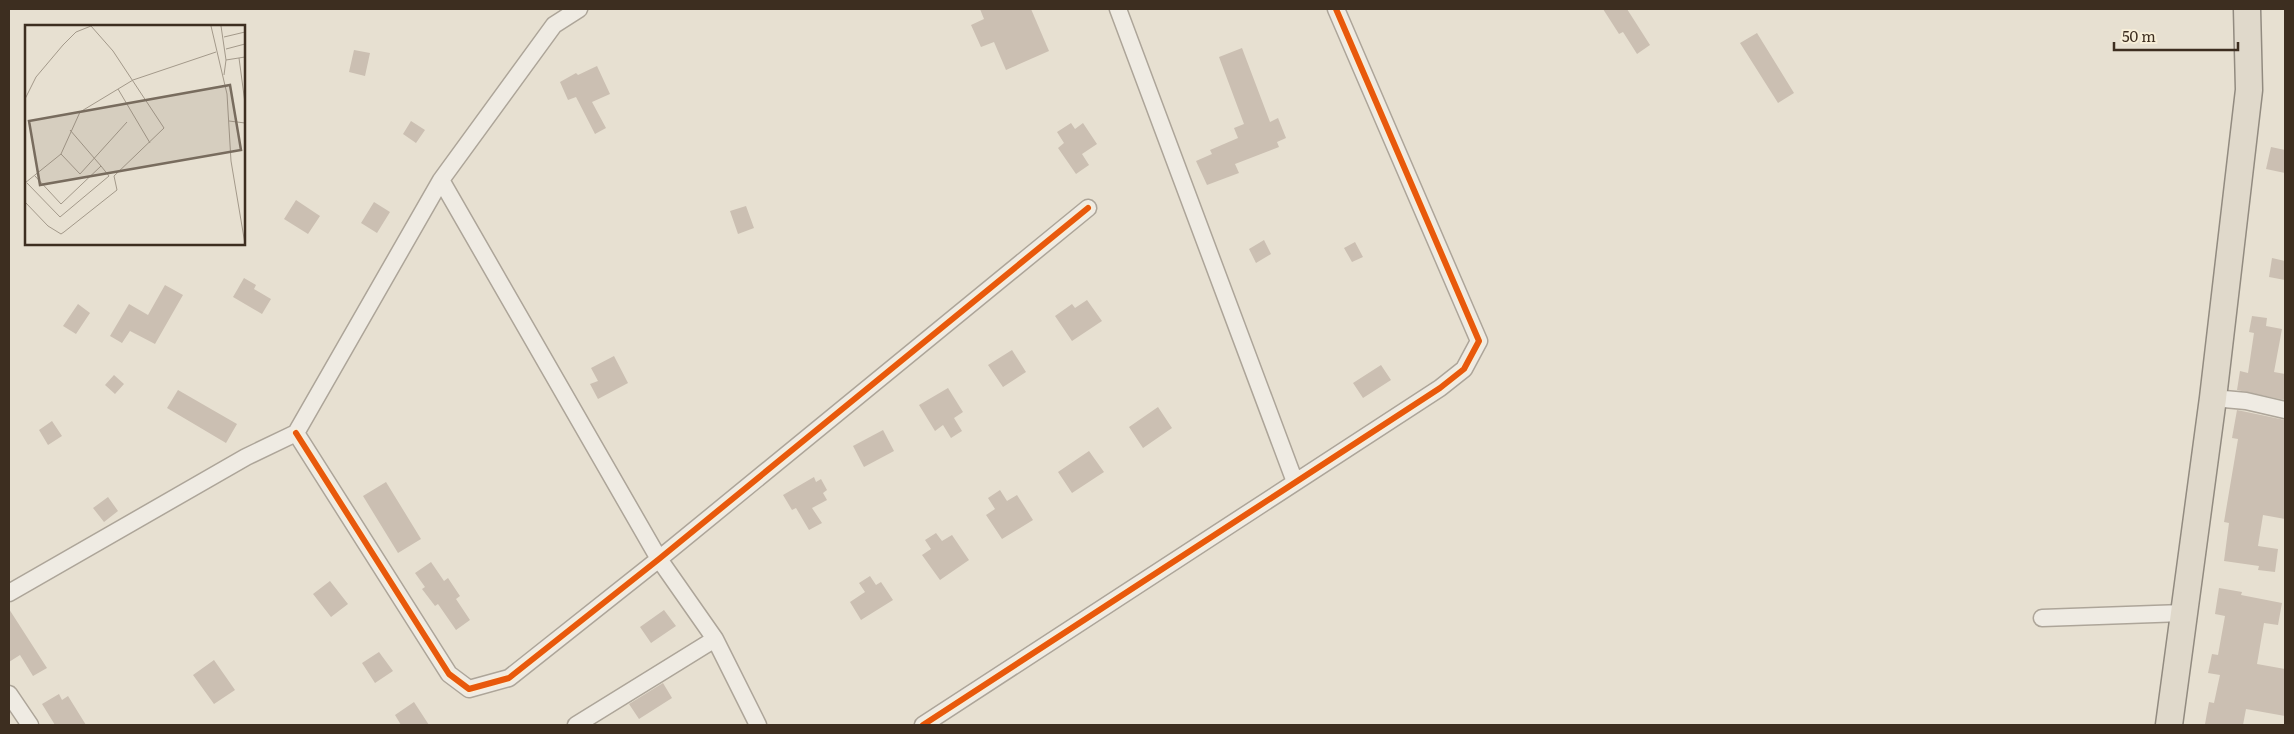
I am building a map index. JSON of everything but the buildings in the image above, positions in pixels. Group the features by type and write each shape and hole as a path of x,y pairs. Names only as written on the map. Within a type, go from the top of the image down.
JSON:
{"highway":[{"path":"2169,725 2213,398 2249,90 2247,9"}],"street":[{"path":"9,593 246,457 296,433 440,180 554,25 579,9"},
{"path":"1118,9 1295,482"},
{"path":"923,725 1440,388 1464,369 1479,341 1336,9"},
{"path":"440,180 659,559 714,639 758,725"},
{"path":"296,433 449,674 469,689 509,678 659,559 1088,208"},
{"path":"2213,398 2285,410"},
{"path":"2042,618 2183,613"},
{"path":"576,725 714,639"},
{"path":"9,694 30,725"}],"cycle path":[{"path":"923,725 1440,388 1464,369 1479,341 1336,9"},
{"path":"296,433 449,674 469,689 509,678 659,559 1088,208"}]}
